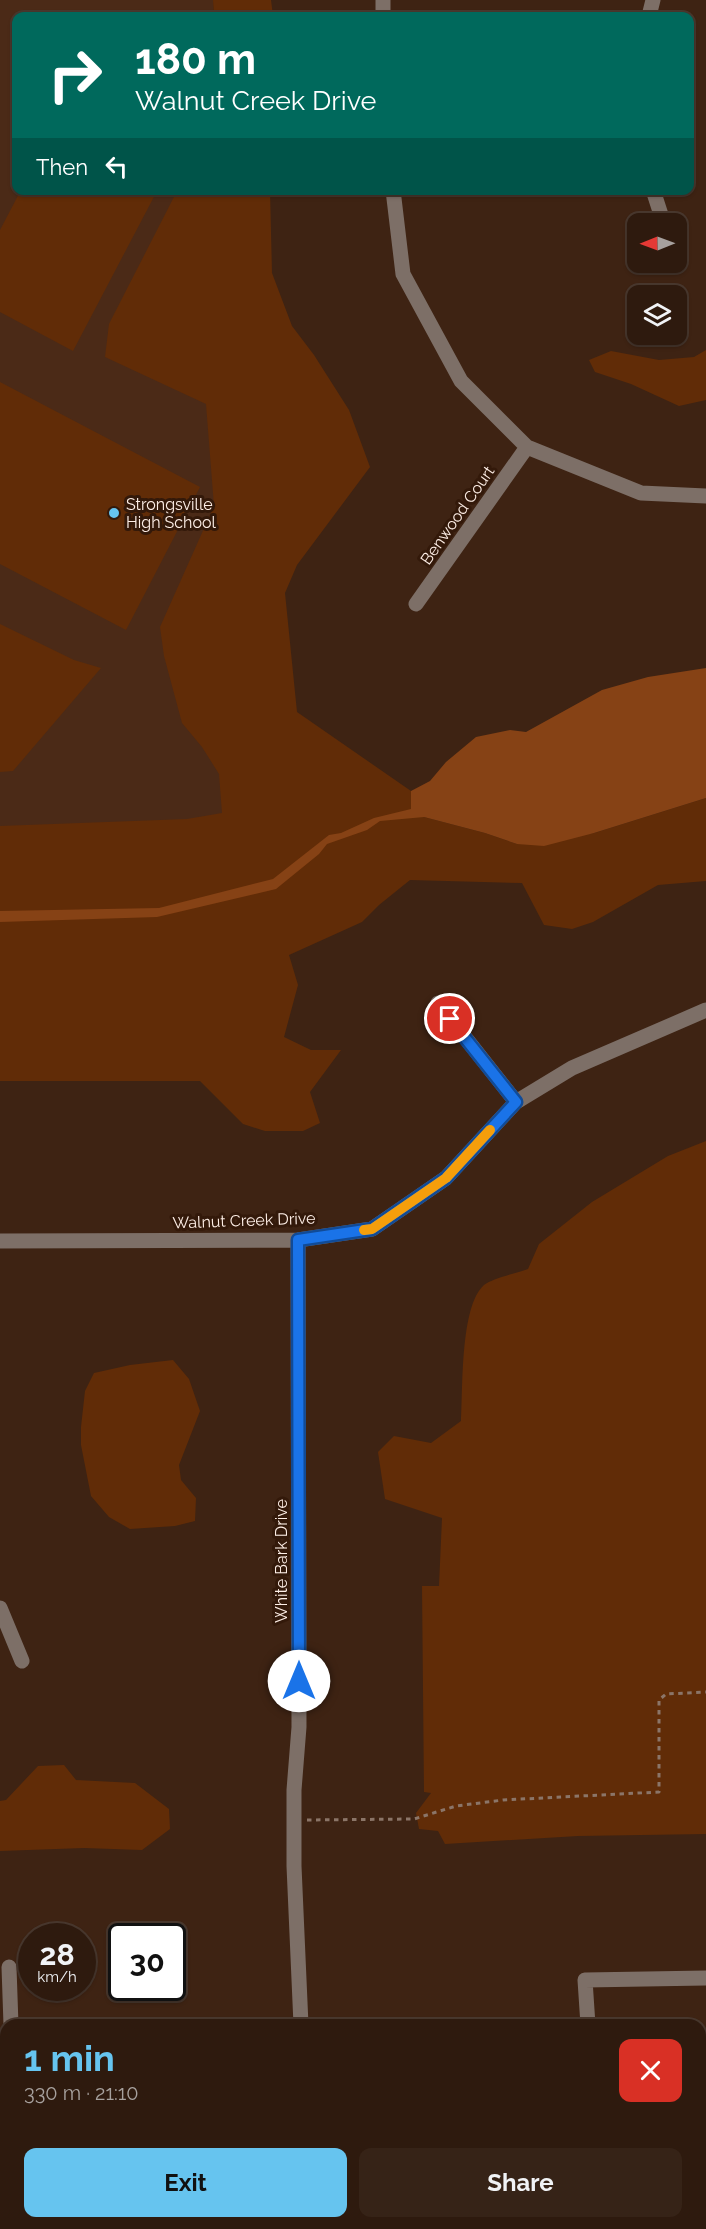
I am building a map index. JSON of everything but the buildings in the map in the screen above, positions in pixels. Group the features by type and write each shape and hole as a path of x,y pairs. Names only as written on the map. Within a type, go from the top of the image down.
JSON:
{"street":[{"path":"394,195 403,274 461,381 527,447 641,494 706,496"},
{"path":"655,195 660,213"},
{"name":"Benwood Court","path":"416,604 527,447"},
{"path":"438,1003 516,1102"},
{"name":"Walnut Creek Drive","path":"0,1241 298,1240 372,1229 446,1178 516,1102 573,1068 706,1010"},
{"name":"White Bark Drive","path":"298,1240 299,1727 294,1866 301,2019"},
{"path":"0,1608 22,1661"},
{"path":"9,1967 11,2019"},
{"path":"588,2019 585,1980 706,1978"}],"path":[{"path":"294,1821 414,1820 456,1806 503,1800 659,1792 659,1700 666,1694 706,1692"}],"shaded area":[{"name":"Strongsville High School","path":"0,0 213,0 214,12 12,12 12,195 219,195 241,951 0,950"},
{"path":"213,0 271,0 272,12 214,12"},
{"path":"18,195 155,195 73,351 0,312 0,230"},
{"path":"175,195 270,195 272,273 292,326 314,355 349,410 370,467 297,565 285,593 297,712 411,791 411,817 424,817 517,844 594,833 706,798 706,881 658,885 593,922 572,929 544,925 522,883 410,880 362,922 289,955 298,985 284,1037 311,1050 341,1050 310,1092 320,1123 303,1131 265,1131 243,1124 200,1081 0,1081 0,826 187,819 222,813 219,774 202,747 182,723 164,656 160,627 214,506 206,404 105,357 109,324"},
{"path":"706,350 706,400 679,406 631,384 595,372 589,360 611,351 659,360 694,357"},
{"path":"0,382 200,487 126,630 0,564"},
{"path":"0,624 74,660 101,668 13,771 0,772"},
{"path":"706,668 706,798 544,846 517,844 424,817 380,821 367,830 327,844 319,854 276,889 157,917 0,922 0,911 159,908 273,879 329,835 341,833 374,818 411,809 411,791 430,781 446,762 476,737 510,730 526,732 602,690 648,677"},
{"path":"706,1141 706,1834 578,1836 445,1844 438,1831 419,1829 416,1813 431,1793 424,1792 422,1586 439,1586 442,1518 385,1499 378,1452 394,1436 431,1443 461,1421 467,1329 476,1296 484,1285 528,1269 539,1244 592,1202 668,1156"},
{"path":"173,1360 189,1379 200,1411 179,1465 181,1480 196,1498 195,1521 175,1526 130,1529 109,1517 91,1496 81,1445 85,1391 94,1373 130,1365"},
{"path":"64,1765 76,1780 135,1783 169,1809 170,1829 142,1850 84,1848 0,1851 0,1801 6,1800 38,1766"}],"slow traffic":[{"path":"364,1230 372,1229 446,1178 490,1130"}],"place":[{"name":"Strongsville High School","path":"114,513"}],"route":[{"path":"299,1681 298,1240 372,1229 446,1178 516,1102 450,1019"}]}
